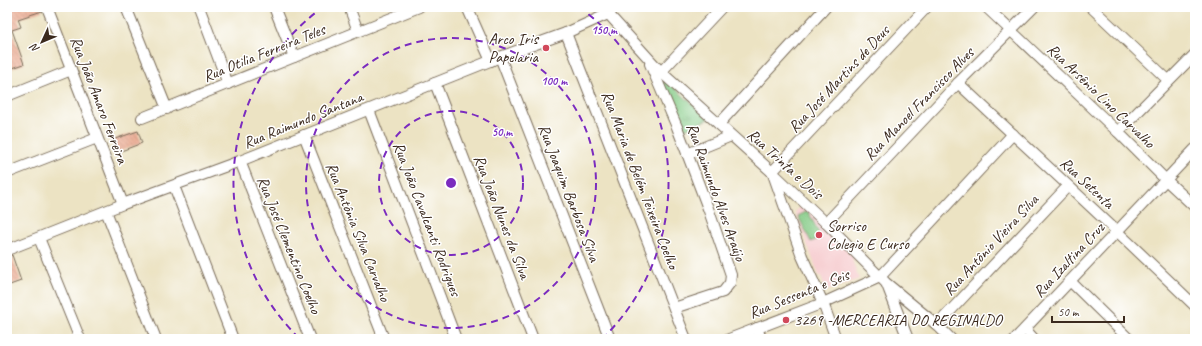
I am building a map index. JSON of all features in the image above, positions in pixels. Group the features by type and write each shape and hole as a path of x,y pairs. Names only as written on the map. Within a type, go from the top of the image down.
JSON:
{"street":[{"name":"Rua João Amaro Ferreira","path":"47,7 123,204"},
{"path":"126,7 168,109"},
{"path":"199,7 228,84"},
{"path":"274,7 294,57"},
{"path":"349,7 358,31"},
{"name":"Rua Otilia Ferreira Teles","path":"142,118 168,109 419,7"},
{"name":"Rua Joaquim Barbosa Silva","path":"468,7 495,59 610,339"},
{"path":"661,72 722,7"},
{"path":"719,124 826,7"},
{"name":"Rua José Martins de Deus","path":"772,172 927,7"},
{"name":"Rua Arsênio Lino Carvalho","path":"986,7 1195,207"},
{"name":"Rua Manoel Francisco Alves","path":"826,223 958,83 1034,7"},
{"path":"1091,7 1168,80"},
{"name":"Rua Raimundo Santana","path":"7,250 123,204 240,161 495,59 566,33 608,9"},
{"name":"Rua Trinta e Dois","path":"608,9 661,72 772,172 883,280 937,325 951,339"},
{"name":"Rua Maria de Belém Teixeira Coelho","path":"566,33 686,339"},
{"name":"Rua Raimundo Alves Araújo","path":"646,54 686,154 729,268 731,279 727,288 723,292 674,308"},
{"path":"1118,132 1195,54"},
{"path":"7,96 71,70"},
{"name":"Rua João Nunes da Silva","path":"435,83 533,339"},
{"name":"Rua Setenta","path":"958,83 1195,306"},
{"name":"Rua João Cavalcanti Rodrigues","path":"369,110 456,339"},
{"path":"908,339 883,280 1013,134"},
{"name":"Rua Antônia Silva Carvalho","path":"304,135 384,339"},
{"path":"686,154 731,136"},
{"path":"7,173 97,138"},
{"name":"Rua Izaltina Cruz","path":"1014,339 1195,149"},
{"name":"Rua José Clementino Coelho","path":"240,161 310,339"},
{"path":"772,172 802,256 823,303 836,339"},
{"path":"174,186 233,339"},
{"name":"Rua Antônio Vieira Silva","path":"937,325 1068,186"},
{"path":"106,211 156,339"},
{"path":"39,238 80,339"},
{"name":"Rua Sessenta e Seis","path":"729,339 883,280"},
{"path":"1070,281 1129,339"},
{"path":"757,328 761,339"},
{"path":"1024,329 1034,339"}],"shaded area":[{"name":"Sorriso Colegio E Curso","path":"803,204 857,259 852,260 859,279 826,291 795,212"}],"green space":[{"path":"657,72 709,119 680,131"},
{"path":"808,211 821,237 811,242 798,216"}],"building":[{"path":"7,7 41,7 42,11 18,19 21,27 12,30 24,64 7,70"},
{"path":"138,131 142,143 116,153 112,140"},
{"path":"12,255 21,281 7,286 7,256"}],"place":[{"name":"Arco Iris Papelaria","path":"546,48"},
{"name":"Sorriso Colegio E Curso","path":"819,235"},
{"name":"3269 -MERCEARIA DO REGINALDO","path":"786,320"}]}
